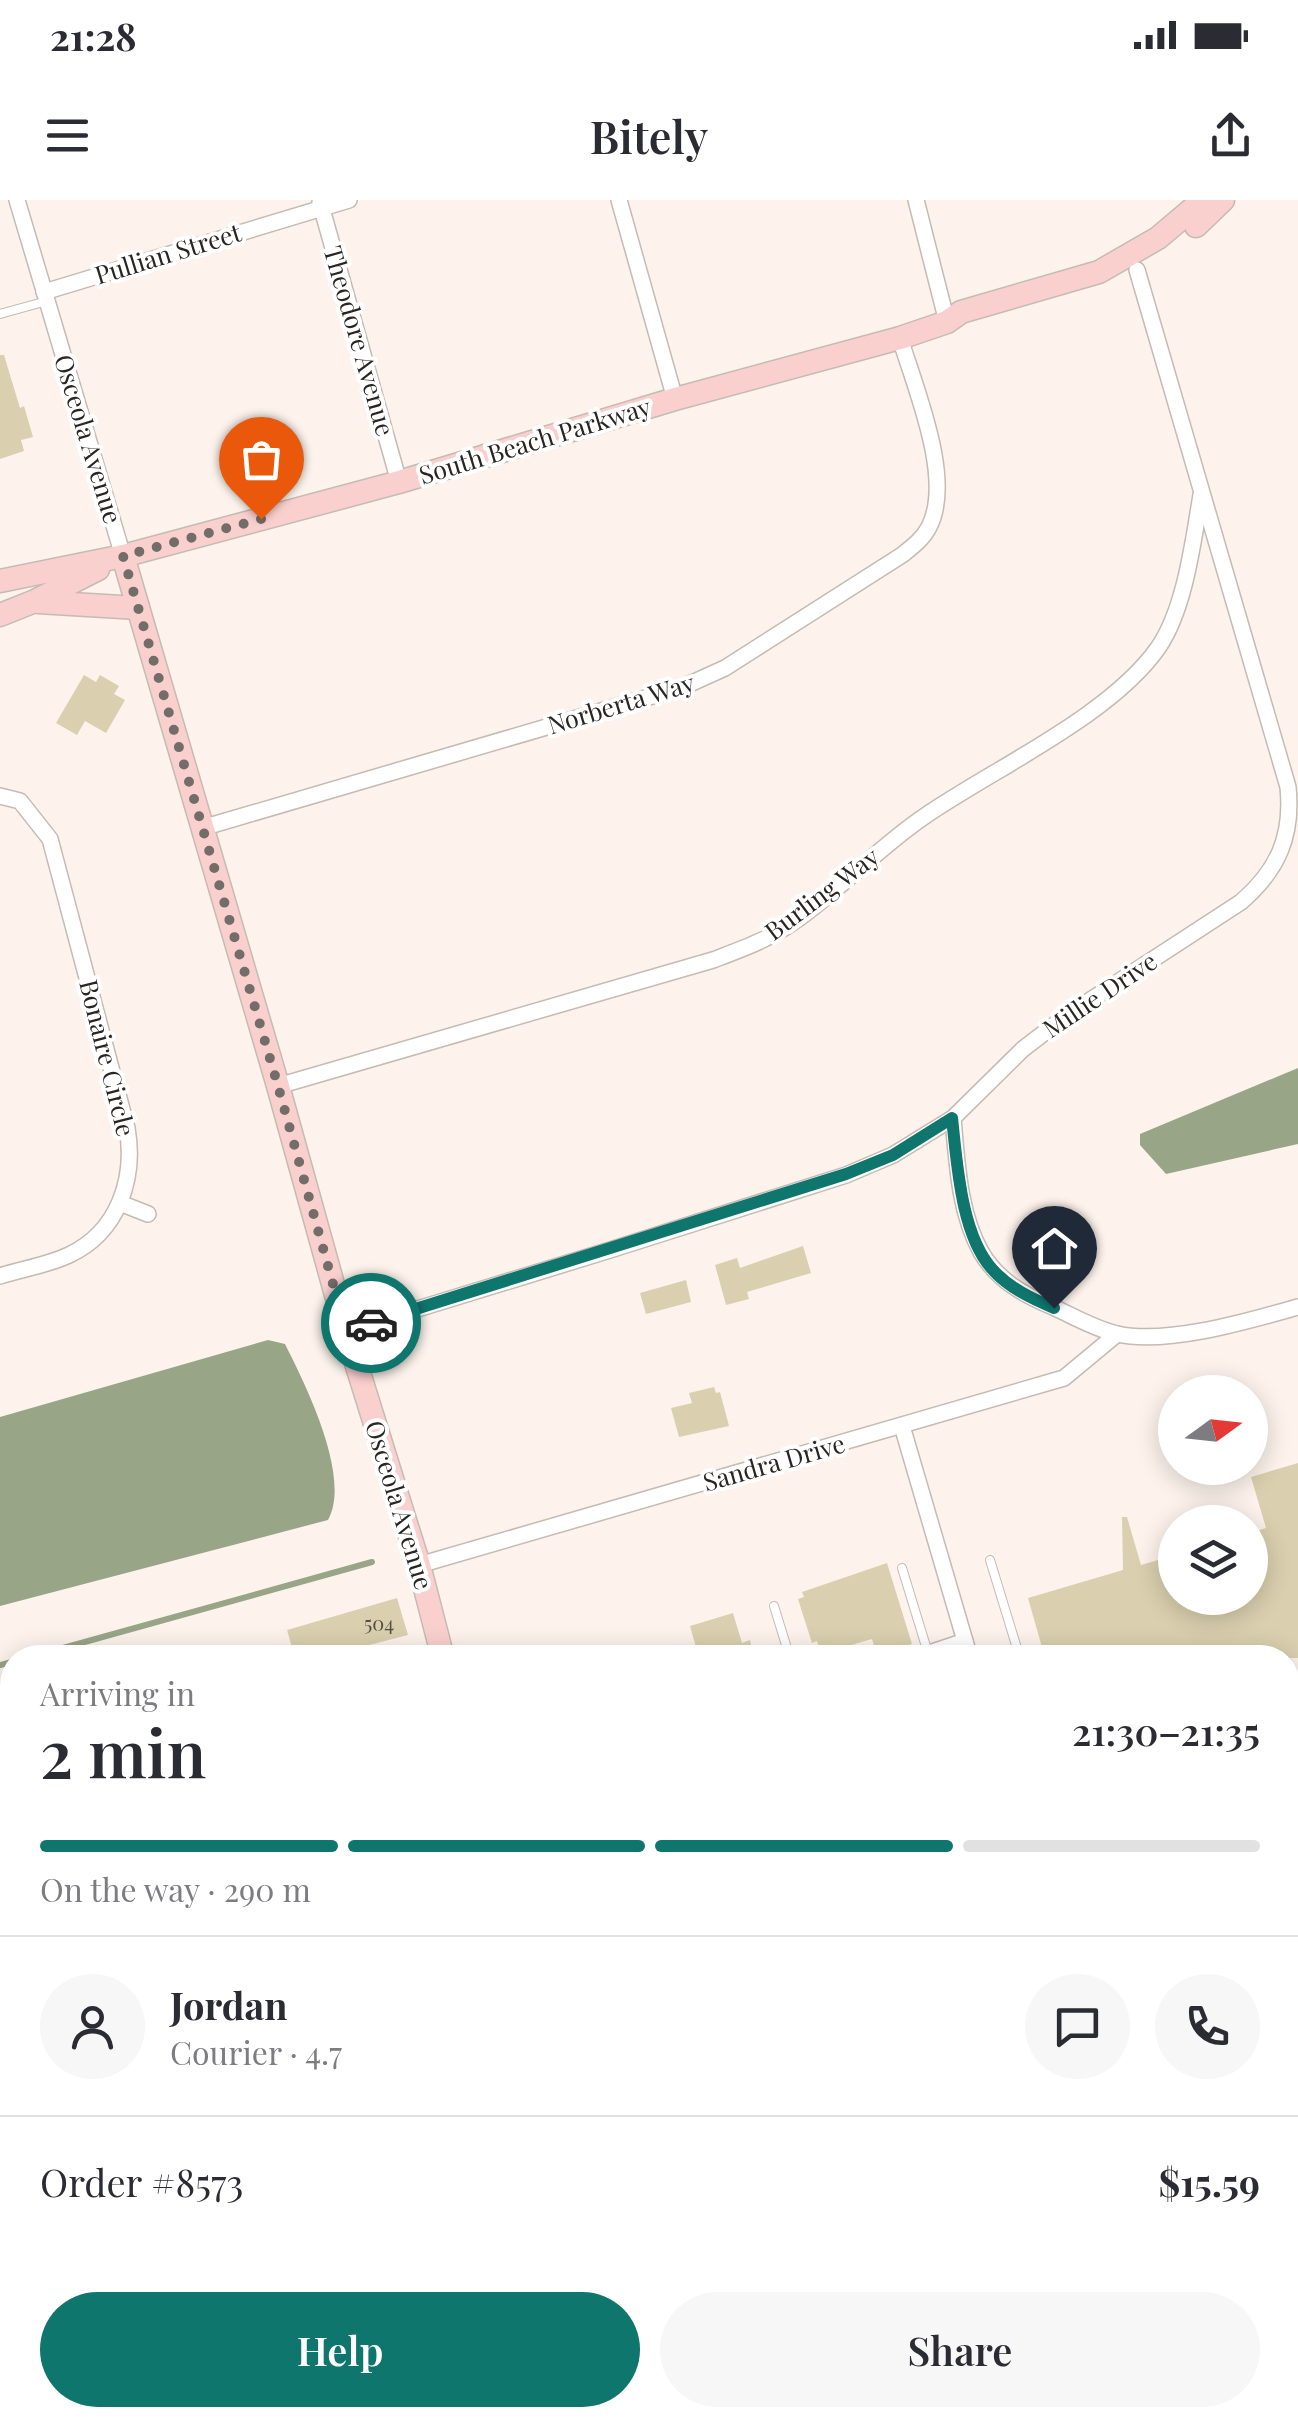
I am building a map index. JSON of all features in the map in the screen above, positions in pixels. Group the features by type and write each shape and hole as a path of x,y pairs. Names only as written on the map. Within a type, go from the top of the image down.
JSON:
{"street":[{"name":"Osceola Avenue","path":"18,200 440,1645"},
{"name":"Pullian Street","path":"46,296 321,204 349,200"},
{"path":"619,200 676,399"},
{"path":"916,200 946,322"},
{"name":"South Beach Parkway","path":"0,581 123,556 399,482 676,399 900,338 946,322 961,312 1099,272 1158,238 1203,200"},
{"name":"South Beach Parkway","path":"946,322 965,324 1105,286 1137,270 1193,229 1223,200"},
{"name":"Theodore Avenue","path":"321,204 399,482"},
{"name":"Millie Drive","path":"346,1331 846,1174 893,1155 952,1118 1023,1049 1066,1016 1261,885 1282,852 1293,786 1137,270"},
{"name":"Norberta Way","path":"202,828 683,687 725,668 902,555 928,532 935,514 939,478 900,338"},
{"name":"Burling Way","path":"278,1086 714,960 773,935 922,818 1106,701 1137,672 1160,646 1184,585 1202,492"},
{"name":"South Beach Parkway","path":"0,614 35,602 123,556"},
{"path":"35,602 138,608"},
{"name":"Bonaire Circle","path":"0,796 20,801 50,839 127,1128 130,1166 120,1203 98,1234 84,1246 67,1256 0,1276"},
{"path":"952,1118 958,1170 979,1249 992,1269 1033,1299 1117,1334 1158,1336 1298,1307"},
{"path":"120,1203 148,1214"},
{"name":"Sandra Drive","path":"418,1566 1064,1378 1117,1334"},
{"path":"902,1426 967,1645"}],"lane":[{"path":"0,314 46,296"},
{"path":"990,1560 1016,1645"},
{"path":"902,1568 919,1645"},
{"path":"774,1606 786,1645"}],"shaded area":[{"path":"1298,1068 1298,1144 1166,1174 1140,1145 1140,1134"},
{"path":"268,1340 285,1344 323,1431 334,1480 334,1502 328,1520 0,1606 0,1417"}],"building":[{"path":"0,355 4,355 33,437 21,440 24,451 0,459"},
{"path":"84,675 96,682 100,675 119,686 114,694 125,700 106,733 85,721 77,735 56,723"},
{"path":"803,1246 811,1273 747,1292 749,1299 726,1305 715,1265 737,1258 740,1268"},
{"path":"686,1280 691,1302 646,1314 640,1293"},
{"path":"714,1387 716,1393 720,1392 729,1426 679,1437 671,1408 692,1403 689,1393"},
{"path":"1298,1463 1298,1645 1041,1645 1028,1598 1123,1570 1122,1517 1127,1517 1141,1565 1158,1560 1158,1615 1268,1615 1268,1505 1259,1505 1253,1485 1268,1485 1268,1472"},
{"path":"887,1563 912,1644 874,1645 872,1639 852,1645 812,1643 798,1599 804,1597 802,1592"},
{"path":"397,1598 408,1635 369,1645 291,1645 287,1630"},
{"path":"733,1613 742,1643 750,1640 751,1645 695,1645 690,1626"}],"waterway":[{"path":"74,1645 372,1562"}],"way so far":[{"path":"261,519 123,556 346,1331 371,1323"}],"route":[{"path":"371,1323 846,1174 893,1155 952,1118 958,1170 979,1249 992,1269 1008,1283 1054,1308"}]}
